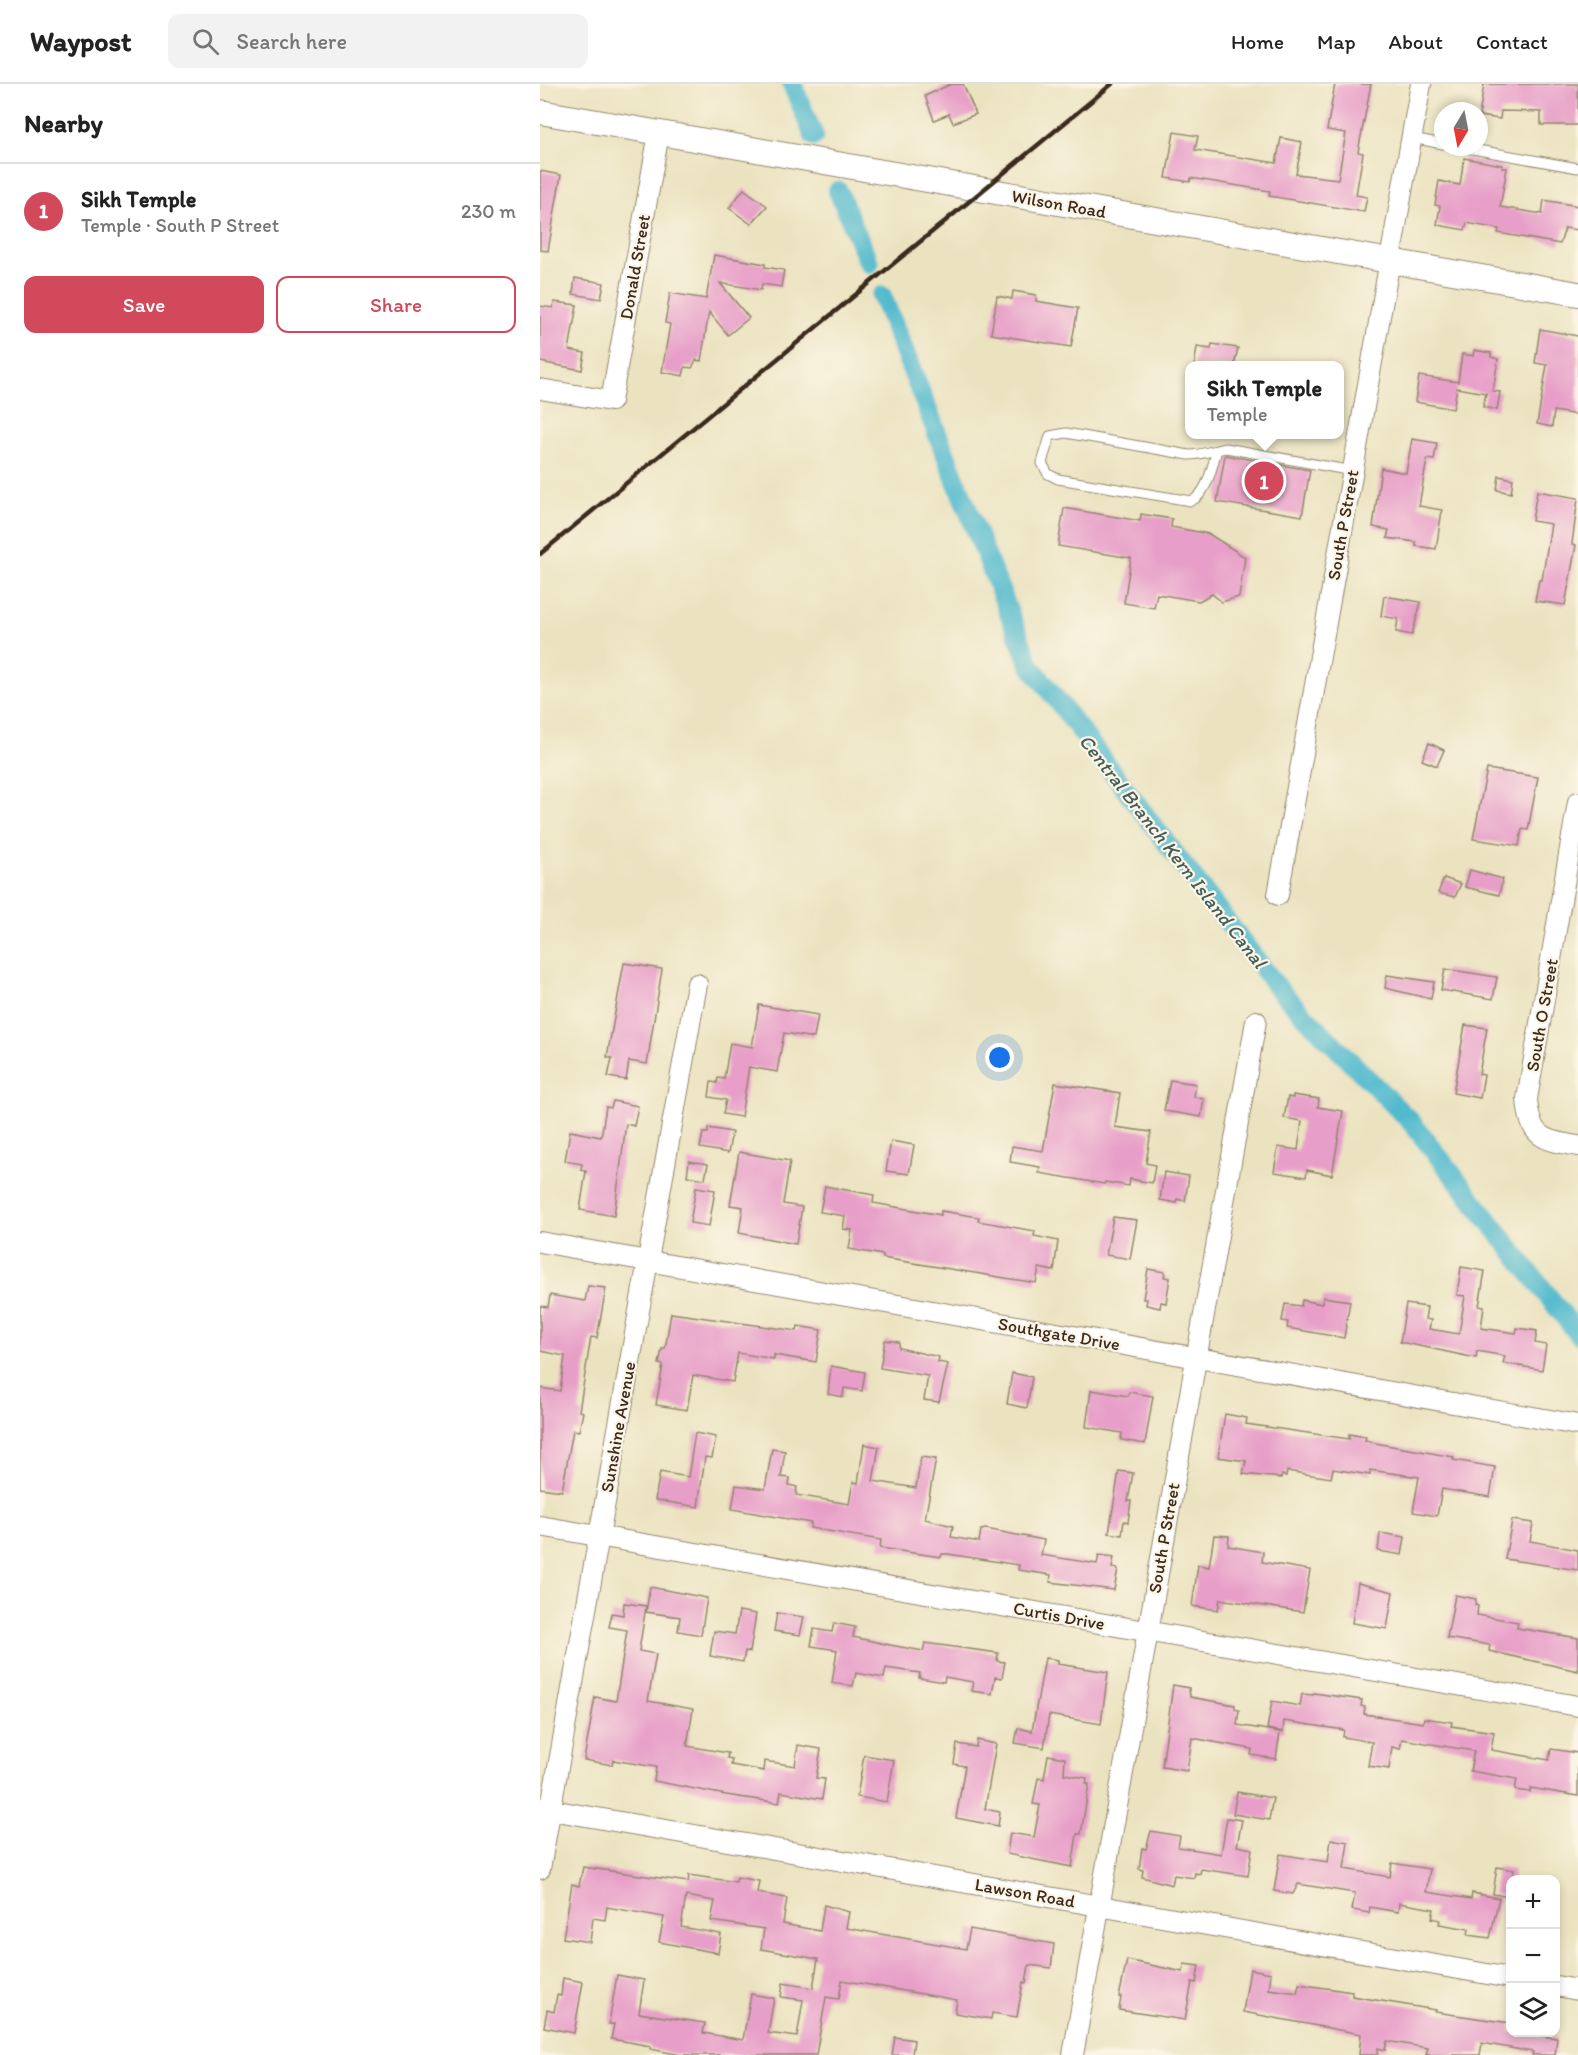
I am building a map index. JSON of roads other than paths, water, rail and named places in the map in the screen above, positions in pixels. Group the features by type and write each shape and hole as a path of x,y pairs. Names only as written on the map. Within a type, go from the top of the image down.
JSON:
{"street":[{"name":"South P Street","path":"1278,895 1421,84"},
{"name":"Wilson Road","path":"540,112 1578,294"},
{"name":"Donald Street","path":"540,389 612,401 659,133"},
{"name":"South O Street","path":"1578,802 1527,1099 1529,1121 1538,1135 1552,1142 1578,1146"},
{"name":"Sunshine Avenue","path":"540,1869 545,1809 599,1536 697,984"},
{"name":"South P Street","path":"1073,2055 1256,1021"},
{"name":"Southgate Drive","path":"540,1242 1578,1425"},
{"name":"Curtis Drive","path":"540,1526 1578,1706"},
{"name":"Lawson Road","path":"545,1809 1506,1977"},
{"path":"1560,1987 1578,1990"}],"lane":[{"path":"1412,138 1434,142"},
{"path":"1488,152 1578,168"},
{"path":"1217,450 1206,483 1199,496 1191,501 1058,478 1048,474 1042,463 1050,436 1056,433 1189,455 1217,450 1242,450 1353,471"}],"waterway":[{"name":"Central Branch Kern Island Canal","path":"792,84 814,136"},
{"name":"Central Branch Kern Island Canal","path":"838,191 869,263"},
{"name":"Central Branch Kern Island Canal","path":"882,296 1030,665 1281,992 1412,1123 1578,1334"}],"railway":[{"path":"540,554 1112,84"}],"place":[{"name":"Sikh Temple","path":"1264,481"}]}
